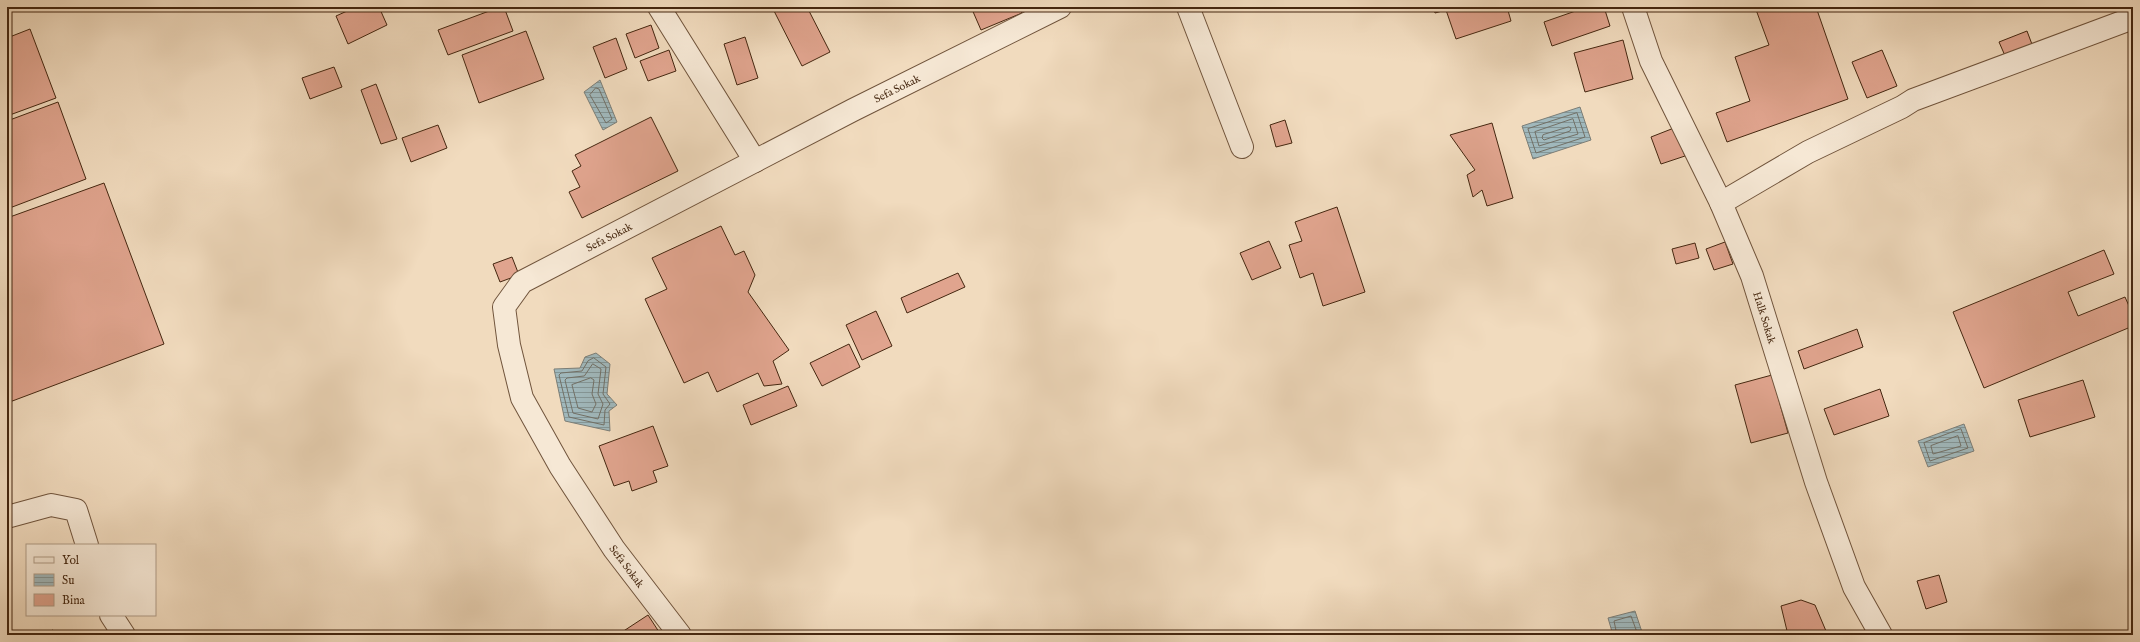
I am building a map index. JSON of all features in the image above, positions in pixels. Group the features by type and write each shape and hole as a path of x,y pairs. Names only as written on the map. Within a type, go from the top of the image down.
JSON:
{"street":[{"path":"659,7 755,161"},
{"name":"Sefa Sokak","path":"680,635 614,549 560,466 522,398 509,345 504,307 522,282 755,161 1060,7"},
{"path":"1188,7 1242,147"},
{"name":"Halk Sokak","path":"1633,7 1651,61 1721,203 1752,276 1816,482 1854,587 1881,635"},
{"path":"1721,203 1808,152 1902,107 1913,100 2133,18"},
{"path":"7,517 52,505 76,510 87,544"},
{"path":"112,616 124,635"}],"water":[{"path":"600,80 617,122 603,130 584,92"},
{"path":"1580,107 1591,140 1533,159 1522,126"},
{"path":"596,353 610,364 607,394 617,405 609,411 610,431 565,421 554,369 580,368 585,357"},
{"path":"1964,424 1974,451 1928,467 1918,441"},
{"path":"1635,611 1643,635 1613,635 1608,618"}],"building":[{"path":"356,7 379,7 387,25 348,44 336,16"},
{"path":"500,7 504,7 513,31 448,55 438,30"},
{"path":"772,7 807,7 830,52 802,66"},
{"path":"971,7 1019,7 1022,13 981,30"},
{"path":"1433,7 1507,7 1511,21 1456,39 1446,10 1435,13"},
{"path":"1587,7 1604,7 1610,26 1552,46 1544,22"},
{"path":"1755,7 1816,7 1848,99 1727,142 1716,113 1750,101 1735,57 1769,45"},
{"path":"651,25 659,48 635,58 626,34"},
{"path":"30,29 56,98 7,116 7,38"},
{"path":"526,31 544,79 479,103 462,55"},
{"path":"2027,31 2033,47 2006,58 1999,42"},
{"path":"745,37 758,78 737,85 724,44"},
{"path":"616,38 627,69 605,78 593,47"},
{"path":"1623,40 1633,79 1585,92 1574,53"},
{"path":"669,50 676,71 648,81 640,61"},
{"path":"1882,50 1897,86 1867,98 1852,62"},
{"path":"334,67 342,87 310,99 302,78"},
{"path":"376,84 397,139 381,144 361,90"},
{"path":"58,102 86,179 7,209 7,121"},
{"path":"651,117 678,171 582,218 569,192 580,187 572,171 581,166 575,155"},
{"path":"1285,120 1292,143 1276,147 1270,125"},
{"path":"1492,123 1513,198 1487,206 1482,190 1473,197 1467,175 1475,170 1450,135"},
{"path":"438,125 447,148 411,162 402,138"},
{"path":"1674,128 1685,156 1661,164 1651,137"},
{"path":"104,183 164,344 7,403 7,218"},
{"path":"1337,207 1365,292 1323,306 1313,273 1300,278 1289,245 1302,241 1295,222"},
{"path":"721,226 735,255 744,251 755,275 748,292 789,350 773,361 782,384 764,386 758,373 717,392 708,372 684,383 645,299 667,289 652,258"},
{"path":"1269,241 1281,268 1252,280 1240,253"},
{"path":"1725,242 1733,264 1714,270 1706,249"},
{"path":"1695,243 1699,258 1676,264 1672,249"},
{"path":"2104,250 2114,274 2068,292 2078,316 2125,297 2133,315 2133,326 1984,388 1953,312"},
{"path":"512,257 519,275 500,282 493,264"},
{"path":"958,273 965,287 907,313 901,298"},
{"path":"876,311 892,346 862,360 846,325"},
{"path":"1857,329 1863,347 1804,369 1798,351"},
{"path":"849,344 860,367 822,386 810,363"},
{"path":"1772,375 1788,433 1751,443 1735,385"},
{"path":"2083,380 2095,417 2030,437 2018,400"},
{"path":"788,386 797,406 751,425 743,405"},
{"path":"1880,389 1889,416 1834,435 1824,409"},
{"path":"653,426 668,466 653,471 657,482 632,491 629,481 614,486 599,446"},
{"path":"1939,575 1947,602 1926,609 1917,581"},
{"path":"1801,600 1815,605 1826,631 1809,635 1788,635 1781,606"},
{"path":"648,615 661,635 619,635 619,634"},
{"path":"53,630 55,635 38,635"}]}
